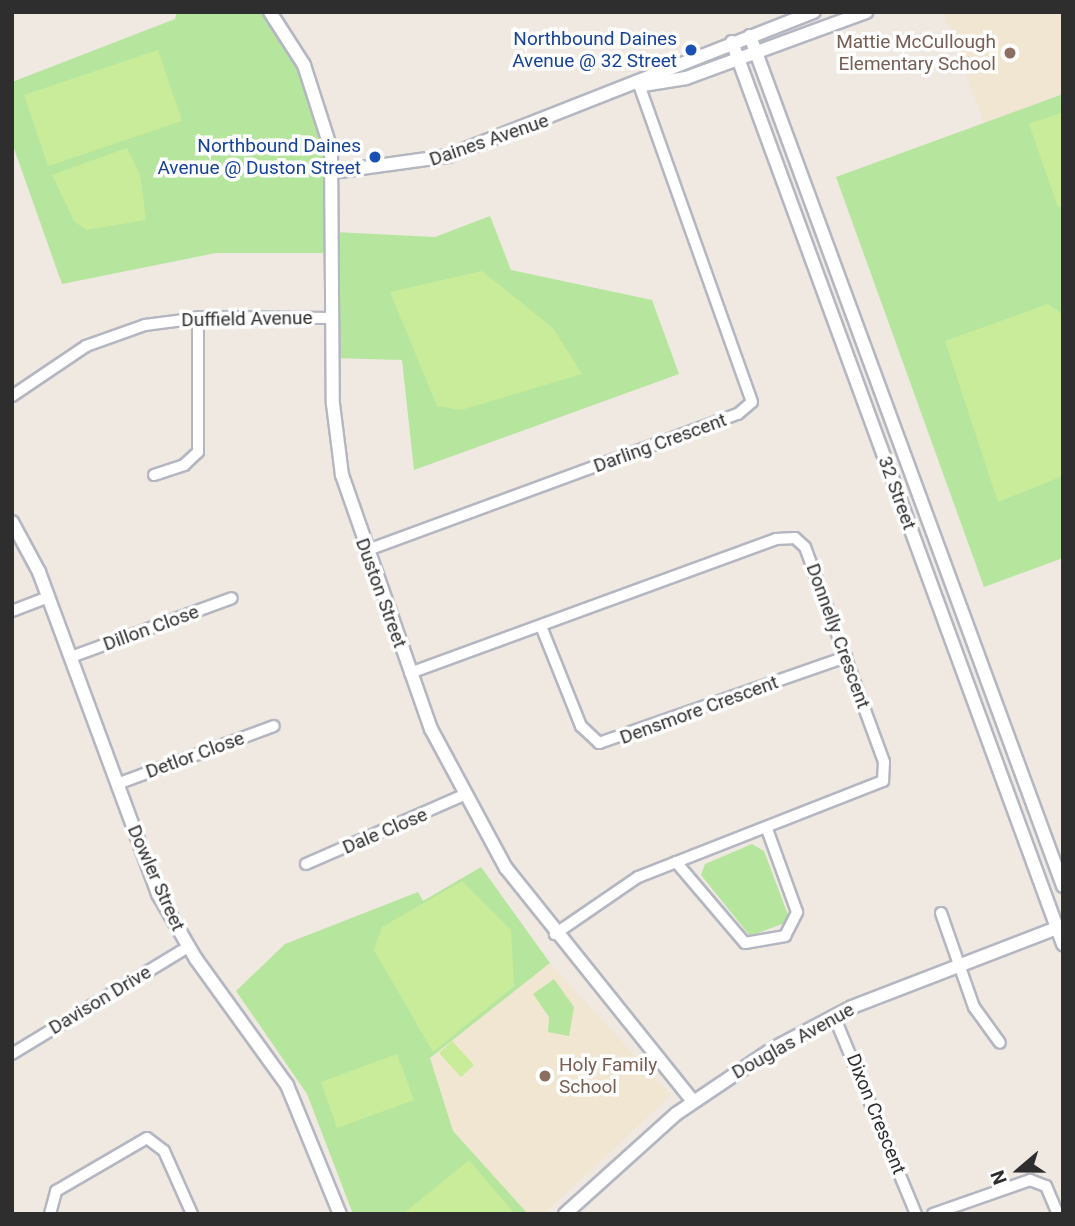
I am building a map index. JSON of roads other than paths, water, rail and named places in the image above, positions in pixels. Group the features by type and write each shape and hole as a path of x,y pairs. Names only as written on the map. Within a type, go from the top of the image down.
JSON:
{"street":[{"name":"Duston Street","path":"270,12 318,100 334,172 336,439 365,551 410,673 462,796 555,934 693,1101"},
{"name":"Daines Avenue","path":"334,172 433,161 639,85 675,63 814,12"},
{"name":"Daines Avenue","path":"639,85 679,80 866,12"},
{"name":"32 Street","path":"750,36 1063,886"},
{"name":"32 Street","path":"732,42 1060,927 1063,944"},
{"name":"Darling Crescent","path":"365,551 738,415 752,402 639,85"},
{"name":"Duffield Avenue","path":"12,397 107,337 198,317 333,318"},
{"path":"154,475 184,465 198,452 198,317"},
{"name":"Dowler Street","path":"12,522 48,597 152,880 188,947 286,1085 340,1214"},
{"name":"Donnelly Crescent","path":"410,673 790,537 808,552 884,762 883,781 612,890 555,934"},
{"path":"12,611 48,597"},
{"name":"Dillon Close","path":"71,657 232,598"},
{"name":"Densmore Crescent","path":"541,626 581,726 604,744 846,657"},
{"name":"Detlor Close","path":"117,784 274,726"},
{"name":"Dale Close","path":"306,864 462,796"},
{"path":"676,862 745,943 785,936 797,912 767,829"},
{"path":"941,913 977,1013 1000,1043"},
{"name":"Douglas Avenue","path":"565,1214 693,1101 834,1016 1060,927"},
{"name":"Davison Drive","path":"12,1054 188,947"},
{"name":"Dixon Crescent","path":"834,1016 916,1214"},
{"path":"50,1214 50,1200 60,1187 147,1138 164,1151 192,1214"},
{"path":"933,1214 1030,1180 1046,1186 1058,1214"}],"place":[{"name":"Northbound Daines Avenue @ 32 Street","path":"691,50"},
{"name":"Mattie McCullough Elementary School","path":"1010,53"},
{"name":"Northbound Daines Avenue @ Duston Street","path":"375,157"},
{"name":"Holy Family School","path":"545,1076"}]}
